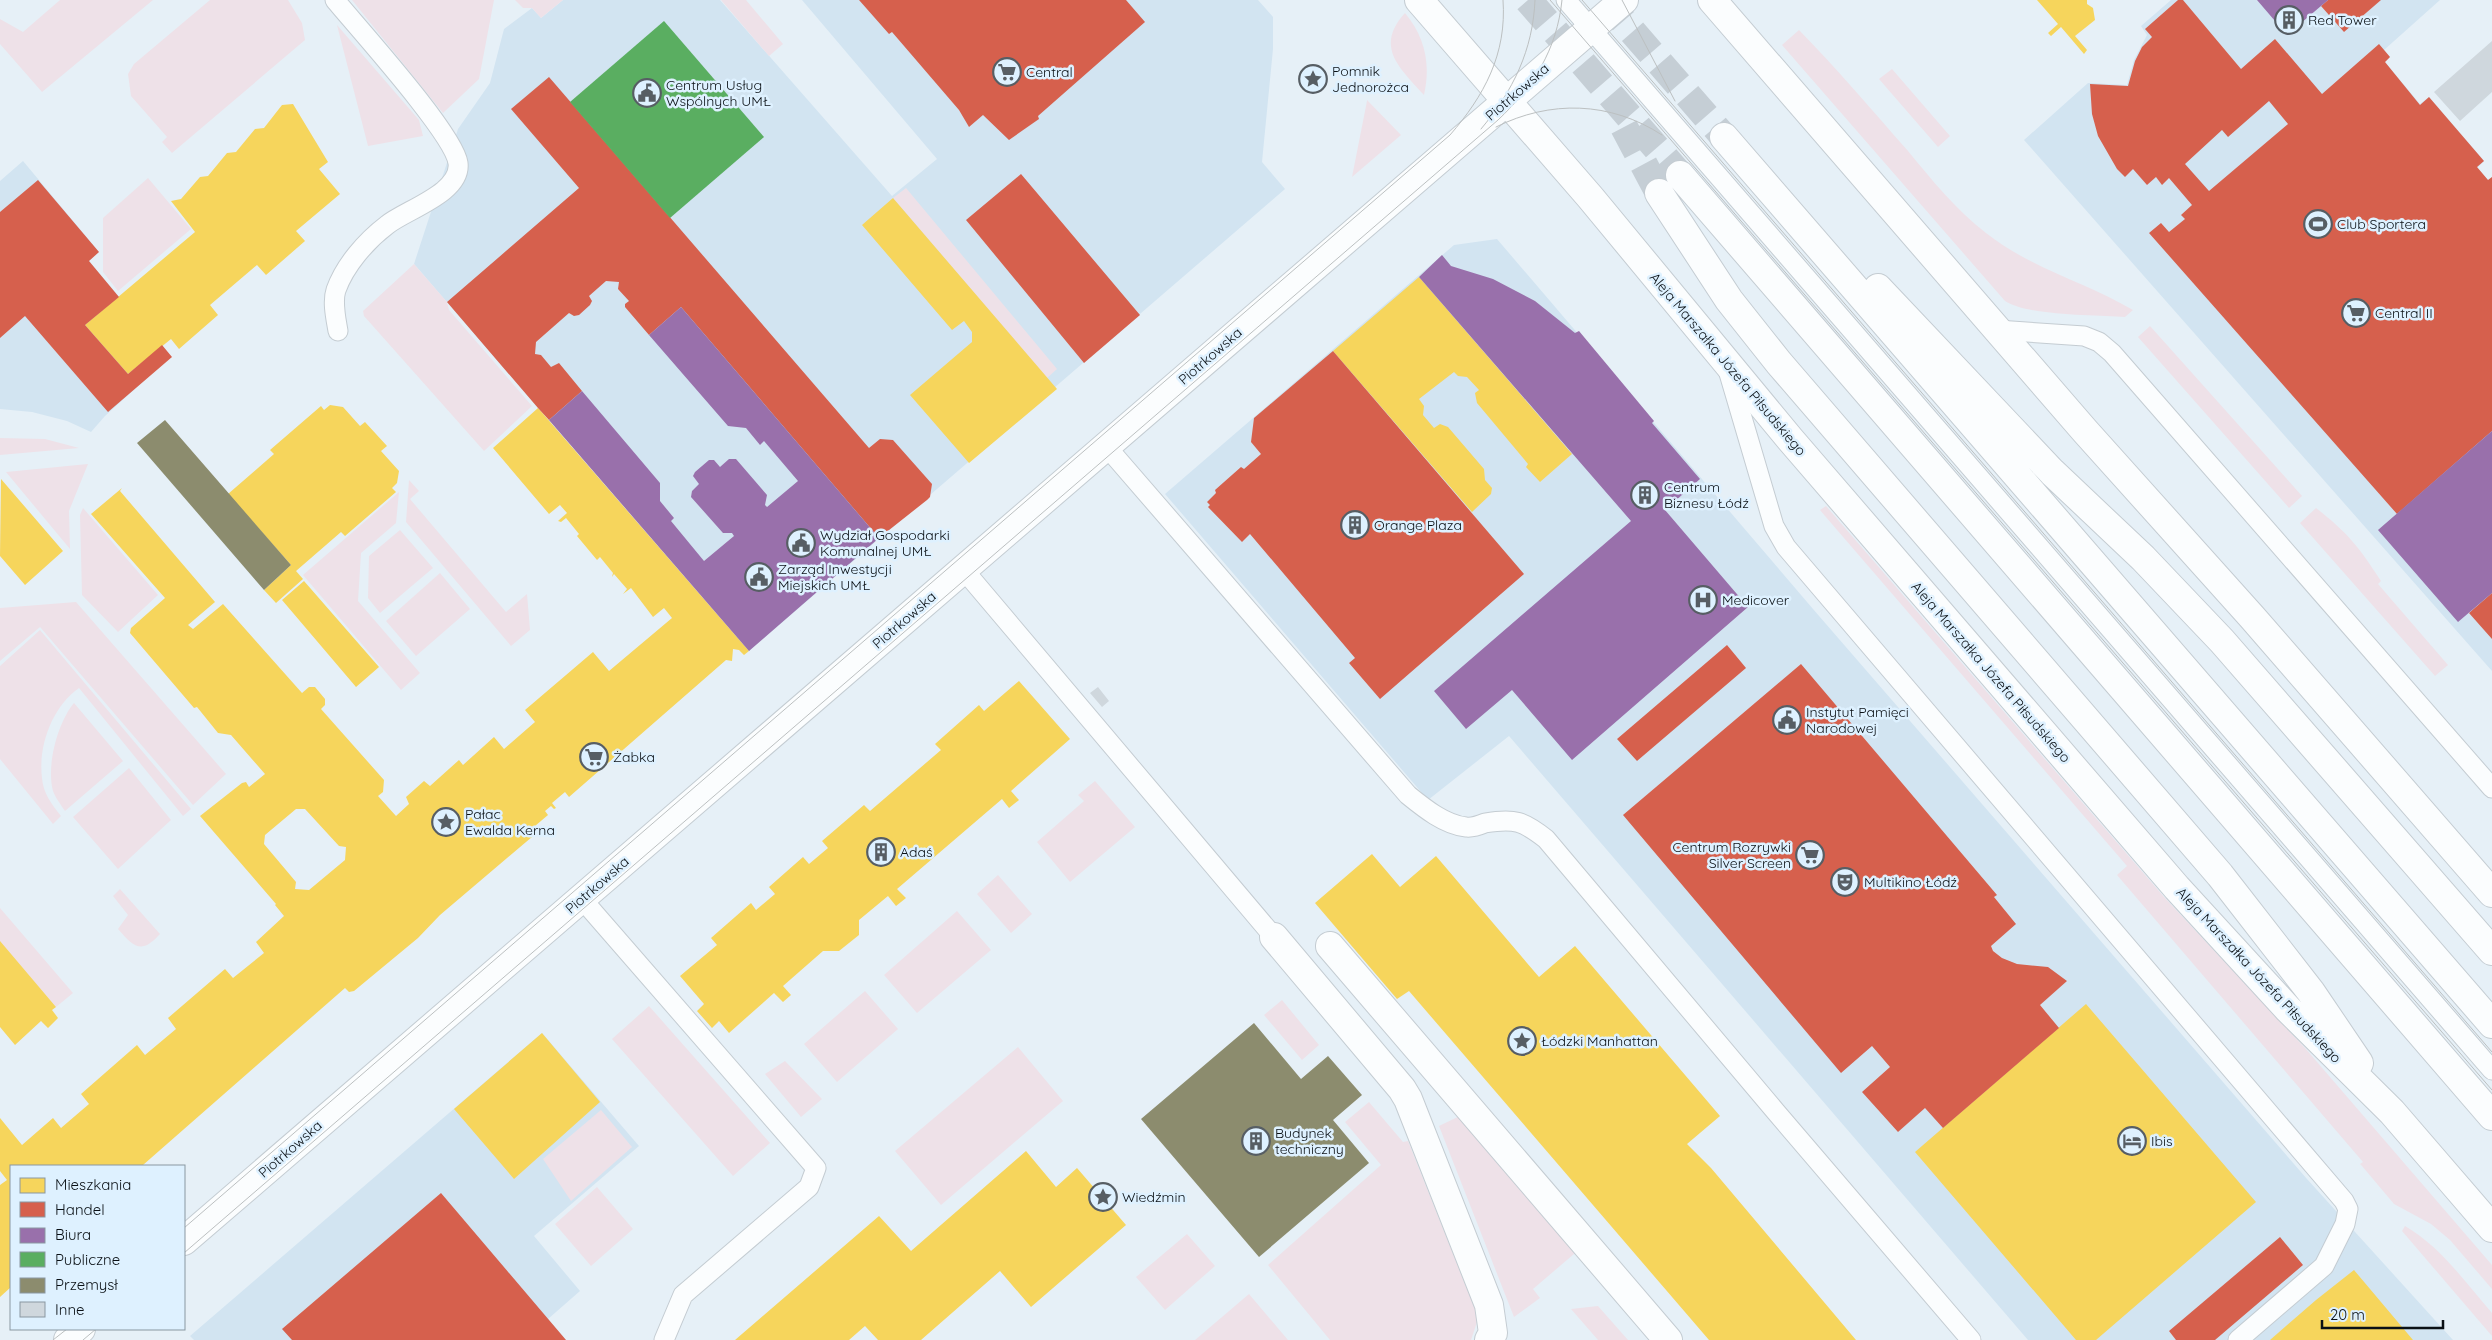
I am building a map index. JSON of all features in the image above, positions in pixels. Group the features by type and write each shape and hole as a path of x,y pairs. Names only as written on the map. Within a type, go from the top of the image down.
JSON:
{"main road":[{"name":"Aleja Marszałka Józefa Piłsudskiego","path":"1419,0 1590,197 1725,361 2177,888 2288,1009 2392,1112 2492,1228"},
{"name":"Piotrkowska","path":"185,1240 1624,0"},
{"path":"1712,0 1997,330 2252,616 2492,893"},
{"path":"1724,138 2492,1024"},
{"path":"1753,171 1849,258 2052,472 2143,558 2215,634 2492,951"},
{"path":"1680,175 2492,1116"},
{"path":"1659,193 1729,300 1780,363 2247,908 2311,992 2392,1112"},
{"path":"1274,937 1402,1089 1408,1099 1488,1305 1493,1333 1489,1340"},
{"path":"1330,946 1668,1340"},
{"path":"68,1340 80,1330"}],"lane":[{"path":"335,0 438,126 452,149 458,164 455,179 445,189 415,210 386,225 354,257 336,291 338,331"},
{"path":"1566,0 2492,1070"},
{"path":"1997,330 2084,336 2099,342 2112,353 2492,788"},
{"path":"1725,361 1771,517 1786,547 2344,1201 2348,1209 2345,1224 2324,1266 2238,1340"},
{"path":"1106,446 1408,795 1421,806 1445,820 1466,827 1504,820 1516,820 1530,826 1546,839 1769,1105 1971,1340"},
{"path":"963,569 1274,937"},
{"path":"582,898 816,1168 810,1187 684,1295 664,1340"}],"shaded area":[{"path":"60,0 153,0 42,92 0,44 0,19 23,32"},
{"path":"210,0 288,0 302,23 305,40 172,153 162,142 167,137 131,96 128,74 134,64"},
{"path":"352,0 494,0 479,79 443,113"},
{"path":"515,0 563,0 541,18 532,8 523,8"},
{"path":"563,0 720,0 892,196 937,159 802,0 1258,0 1273,17 1273,49 1262,162 1285,189 749,651 414,264 458,129 490,83 504,29 532,8 541,18"},
{"path":"721,0 746,0 783,44 769,56"},
{"name":"Central II","path":"2171,0 2440,0 2384,50 2390,57 2385,62 2420,104 2429,97 2484,161 2477,168 2488,180 2492,177 2492,671 2024,140 2088,83 2127,85 2134,60 2147,35 2141,26"},
{"path":"1405,13 1422,41 1425,51 1427,72 1424,95 1399,66 1391,47 1396,25"},
{"path":"337,25 419,120 423,136 368,146"},
{"path":"1799,30 1945,194 1975,224 2021,256 2133,310 2125,317 2063,314 2029,310 2005,301 1782,45"},
{"path":"1892,69 1950,136 1938,147 1879,79"},
{"path":"1367,101 1401,135 1352,177"},
{"path":"23,161 99,252 89,261 119,297 138,386 105,416 91,432 67,421 32,412 0,409 0,181"},
{"path":"148,178 191,229 118,291 103,272 103,218"},
{"path":"906,188 1057,369 1047,378 893,198"},
{"path":"1497,239 1813,609 2307,1179 2453,1340 2028,1340 1509,736 1428,800 1165,494 1454,245"},
{"path":"414,264 447,302 449,310 532,406 484,451 364,316 363,311"},
{"path":"2150,326 2302,496 2289,508 2138,337"},
{"path":"0,438 45,439 79,448 0,455"},
{"path":"88,464 69,511 70,549 6,472"},
{"path":"409,480 419,491 410,499 506,612 527,594 530,630 511,646 406,522"},
{"path":"399,492 396,523 361,553 358,601 420,673 401,690 303,575"},
{"path":"1826,506 2165,898 2305,1048 2492,1265 2492,1289 2450,1240 2431,1224 2394,1204 2360,1164 2363,1162 2117,875 2127,866 1820,510"},
{"path":"83,508 158,595 118,632 82,595 80,515"},
{"path":"2316,508 2337,525 2352,541 2381,581 2378,584 2448,665 2435,676 2300,523"},
{"path":"400,530 433,568 380,613 368,598 369,556"},
{"path":"440,573 470,609 416,656 386,621"},
{"path":"76,602 226,774 193,805 40,627 0,661 0,608"},
{"path":"40,630 191,809 183,816 79,688 69,696 54,716 42,753 41,766 44,789 51,803 61,816 53,824 0,759 0,666"},
{"path":"74,703 123,761 65,811 53,791 51,781 52,757 58,732"},
{"path":"129,768 171,820 118,869 73,817"},
{"path":"1095,781 1135,827 1070,882 1037,842 1084,801 1078,795"},
{"path":"998,875 1032,914 1011,933 977,894"},
{"path":"120,889 160,934 148,945 138,946 133,944 118,929 128,915 113,896"},
{"path":"0,908 73,993 56,1007 0,942"},
{"path":"957,911 991,950 917,1013 884,975"},
{"path":"865,991 898,1029 837,1082 804,1044"},
{"path":"1282,1000 1319,1045 1302,1060 1264,1015"},
{"path":"649,1006 770,1143 733,1176 612,1039"},
{"path":"542,1033 639,1146 534,1236 580,1291 548,1319 566,1340 194,1340 190,1336"},
{"path":"1018,1047 1063,1101 941,1205 895,1151"},
{"path":"785,1061 822,1099 801,1117 765,1074"},
{"path":"1369,1102 1403,1142 1408,1141 1476,1311 1477,1322 1471,1340 1330,1340 1268,1265 1381,1165 1345,1122"},
{"path":"601,1110 632,1147 571,1201 543,1159"},
{"path":"1466,1113 1581,1248 1533,1289 1540,1298 1514,1317 1439,1126"},
{"path":"597,1187 633,1229 591,1266 555,1224"},
{"path":"2405,1226 2418,1234 2441,1255 2492,1313 2492,1336 2402,1231"},
{"path":"1187,1234 1215,1266 1165,1310 1136,1277"},
{"path":"1249,1294 1288,1340 1195,1340"},
{"path":"1598,1306 1628,1340 1598,1340 1571,1309"}],"building: Mieszkania":[{"path":"2037,0 2087,0 2087,4 2093,8 2095,20 2075,36 2087,50 2084,54 2061,27 2051,36 2048,33 2058,24"},
{"path":"293,104 328,162 319,169 340,194 296,231 305,241 266,275 257,265 210,305 218,315 179,349 171,339 128,374 85,325 195,232 171,201 181,199 200,177 208,176 227,153 236,152 255,129 264,128 282,105"},
{"path":"893,198 1057,389 969,463 910,395 972,342 972,332 964,321 952,330 862,225"},
{"path":"1419,277 1572,454 1540,482 1526,467 1528,464 1477,403 1475,393 1479,390 1467,377 1458,376 1454,372 1419,399 1424,406 1423,415 1434,428 1440,424 1448,427 1484,469 1485,480 1492,488 1491,494 1472,512 1333,351"},
{"path":"330,405 343,407 360,426 365,422 387,446 381,451 399,471 397,483 392,488 396,492 345,536 341,532 296,571 303,579 276,603 264,590 291,565 228,494 274,454 270,450 321,406 324,410"},
{"path":"538,408 749,651 744,655 739,650 733,649 732,661 726,660 569,797 565,792 552,803 556,808 554,809 551,806 545,811 548,815 535,826 539,831 440,915 418,938 354,991 349,992 345,988 143,1165 10,1165 10,1288 0,1297 0,1185 7,1180 0,1171 0,1118 22,1145 53,1118 61,1128 89,1104 81,1094 137,1045 145,1055 176,1029 168,1018 225,969 233,978 264,953 256,942 284,916 276,904 200,816 242,783 246,782 249,787 265,774 231,735 218,733 197,707 194,708 130,633 131,628 165,598 91,514 122,488 120,491 215,602 188,625 193,629 223,604 302,693 309,687 315,687 325,699 325,705 321,709 384,780 383,792 378,796 396,816 409,804 406,797 424,781 430,786 459,760 463,765 494,737 504,749 535,722 525,710 593,652 609,671 672,618 664,608 653,617 631,588 623,594 627,589 614,574 612,577 613,573 600,557 597,560 577,536 579,534 566,518 561,522 558,521 567,513 560,505 549,514 493,448","holes":["296,809 305,809 339,846 346,847 345,860 309,890 295,889 296,882 264,844 265,835"]},
{"path":"1,479 63,551 25,585 0,556"},
{"path":"304,581 379,667 356,687 282,600"},
{"name":"Adaś","path":"1019,681 1070,739 1011,791 1019,800 1009,808 1002,799 897,889 906,898 896,906 888,896 859,920 859,935 839,951 823,951 783,986 791,995 783,1002 774,993 729,1033 719,1021 712,1028 697,1011 704,1004 680,976 717,945 711,938 751,903 756,910 775,894 769,887 803,857 809,864 828,848 822,841 864,805 870,811 941,750 935,744 979,705 984,711"},
{"path":"1372,854 1400,887 1436,856 1539,977 1575,946 1720,1116 1687,1144 1711,1168 1856,1340 1709,1340 1409,991 1397,999 1315,903"},
{"path":"0,941 56,1007 52,1010 58,1018 48,1028 41,1021 15,1045 0,1027"},
{"path":"2086,1004 2256,1202 2096,1340 2076,1340 1915,1152"},
{"path":"542,1033 600,1102 514,1179 454,1109"},
{"path":"1026,1151 1056,1187 1077,1168 1126,1225 1031,1307 1000,1271 921,1340 878,1340 865,1326 849,1340 735,1340 879,1216 911,1251"},
{"path":"2354,1270 2413,1340 2270,1340 2316,1300"}],"building: Handel":[{"name":"Central","path":"859,0 1126,0 1145,22 1038,116 1039,119 1009,140 983,115 969,127 959,110 892,32 889,34"},
{"name":"Central II","path":"2178,0 2183,0 2241,69 2275,39 2322,94 2379,44 2390,57 2385,62 2420,105 2429,97 2484,161 2477,167 2488,180 2492,177 2492,431 2397,514 2149,233 2161,223 2169,232 2185,219 2181,215 2192,205 2169,178 2162,185 2156,177 2147,185 2133,169 2125,177 2117,169 2098,136 2092,114 2090,84 2128,86 2135,61 2142,47 2152,37 2145,29","holes":["2269,101 2288,124 2209,191 2185,164 2222,130 2228,137"]},
{"path":"2328,0 2381,0 2344,32 2321,6"},
{"path":"549,77 869,448 880,439 893,440 932,484 930,497 927,500 879,538 681,307 649,335 625,307 625,304 629,301 618,289 619,282 606,281 589,296 592,301 590,305 579,315 574,316 569,313 536,342 535,354 541,355 551,367 559,363 582,391 549,420 538,408 447,302 579,188 511,109"},
{"path":"1021,174 1140,315 1084,363 966,220"},
{"path":"38,180 99,252 89,261 119,297 85,325 128,374 162,345 172,357 108,412 25,316 0,338 0,212"},
{"name":"Orange Plaza","path":"1333,351 1524,574 1380,699 1349,663 1355,658 1250,534 1242,542 1208,507 1210,505 1207,502 1216,493 1215,490 1241,467 1244,469 1261,454 1251,442 1254,418"},
{"path":"2492,593 2492,639 2469,613"},
{"path":"1727,645 1746,668 1637,761 1617,739"},
{"name":"Centrum Rozrywki Silver Screen","path":"1801,664 1997,895 1994,897 2016,924 1991,946 1993,951 2002,958 2017,964 2048,967 2067,981 2040,1005 2059,1028 1943,1128 1925,1108 1898,1132 1862,1092 1890,1067 1872,1046 1841,1073 1623,815"},
{"path":"441,1193 566,1340 292,1340 282,1329"},
{"path":"2280,1237 2303,1265 2215,1340 2176,1340 2169,1331"}],"building: Biura":[{"name":"Red Tower","path":"2257,0 2328,0 2287,35"},
{"name":"Centrum Biznesu Łódź","path":"1442,255 1451,266 1493,279 1535,301 1575,333 1579,331 1654,421 1652,423 1700,479 1665,510 1748,607 1572,760 1512,690 1466,729 1434,691 1631,521 1419,277"},
{"path":"681,307 879,538 749,651 549,420 582,391 660,483 660,501 674,518 671,521 704,561 734,536 732,533 723,533 691,497 692,491 699,484 693,476 695,472 709,460 714,460 720,467 729,459 736,459 767,495 765,505 767,507 798,481 764,441 760,445 746,428 728,426 649,335"},
{"path":"2492,431 2492,593 2458,622 2378,530"}],"building: Publiczne":[{"path":"664,21 764,137 670,218 570,102"}],"building: Przemysł":[{"path":"165,420 291,565 264,590 137,443"},
{"name":"Budynek techniczny","path":"1254,1023 1301,1079 1328,1056 1362,1095 1333,1120 1369,1163 1259,1257 1141,1119"}],"building: Inne":[{"path":"2492,41 2492,92 2460,121 2434,92"},
{"path":"1098,687 1109,701 1102,707 1090,693"}],"tunnel":[{"path":"1528,0 1680,175"},
{"path":"1605,0 1724,137"},
{"path":"1624,127 1659,193"}],"tram line":[{"path":"185,1227 1450,135 1473,105 1491,73 1501,38 1503,0"},
{"path":"1481,129 1503,100 1519,69 1530,36 1535,0"},
{"path":"1550,0 2492,1090"},
{"path":"185,1252 1498,120 1522,94 1541,66 1555,35 1562,0"},
{"path":"1582,0 2492,1052"},
{"path":"1622,0 1675,101"},
{"path":"1496,127 1537,112 1580,108 1601,110 1622,116 1662,135"},
{"path":"53,1340 66,1330"},
{"path":"83,1340 95,1330"}],"place":[{"name":"Red Tower","path":"2289,20"},
{"name":"Central","path":"1007,72"},
{"name":"Pomnik Jednorożca","path":"1313,79"},
{"name":"Centrum Usług Wspólnych UMŁ","path":"647,93"},
{"name":"Club Sportera","path":"2318,224"},
{"name":"Central II","path":"2356,313"},
{"name":"Centrum Biznesu Łódź","path":"1645,495"},
{"name":"Orange Plaza","path":"1355,525"},
{"name":"Wydział Gospodarki Komunalnej UMŁ","path":"801,543"},
{"name":"Zarząd Inwestycji Miejskich UMŁ","path":"759,577"},
{"name":"Medicover","path":"1703,600"},
{"name":"Instytut Pamięci Narodowej","path":"1787,720"},
{"name":"Żabka","path":"594,757"},
{"name":"Pałac Ewalda Kerna","path":"446,822"},
{"name":"Adaś","path":"881,852"},
{"name":"Centrum Rozrywki Silver Screen","path":"1810,855"},
{"name":"Multikino Łódź","path":"1845,882"},
{"name":"Łódzki Manhattan","path":"1522,1041"},
{"name":"Budynek techniczny","path":"1256,1141"},
{"name":"Ibis","path":"2132,1141"},
{"name":"Wiedźmin","path":"1103,1197"}]}
